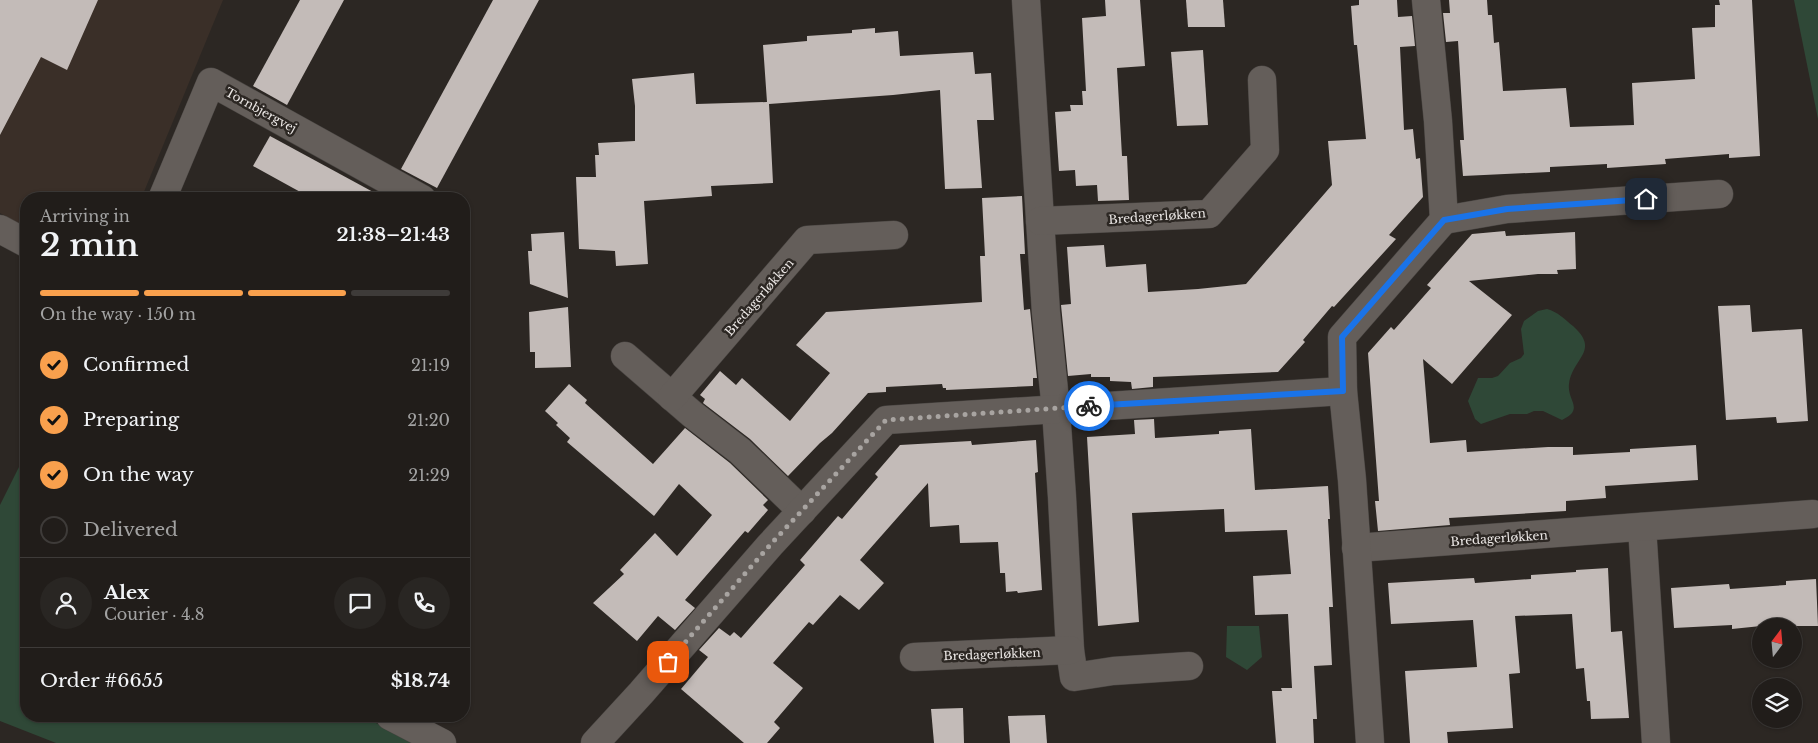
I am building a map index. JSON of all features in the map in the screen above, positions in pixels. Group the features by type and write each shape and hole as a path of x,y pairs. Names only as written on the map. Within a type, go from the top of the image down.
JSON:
{"street":[{"path":"1026,0 1046,313 1056,410 1070,650 1074,677 1113,671 1189,666"},
{"path":"1426,0 1438,121 1444,220"},
{"name":"Bredagerløkken","path":"1040,221 1210,214 1265,150 1262,80"},
{"name":"Tornbjergvej","path":"165,192 210,82 409,192"},
{"path":"1370,743 1343,391 1342,337 1444,220 1507,209 1719,194"},
{"path":"0,230 20,240"},
{"name":"Bredagerløkken","path":"672,397 807,240 894,235"},
{"path":"625,356 672,397 740,451 802,511"},
{"path":"595,743 886,420 1343,391"},
{"name":"Bredagerløkken","path":"1356,548 1813,514"},
{"path":"1642,527 1656,743"},
{"name":"Bredagerløkken","path":"914,657 1070,650"},
{"path":"402,722 442,743"}],"shaded area":[{"path":"0,0 223,0 144,192 20,192 20,225 0,213"}],"green space":[{"path":"1794,0 1818,0 1818,119"},
{"path":"1547,309 1558,314 1573,326 1585,342 1583,355 1571,375 1569,384 1574,408 1573,412 1562,420 1543,411 1534,411 1527,414 1510,414 1481,424 1475,419 1468,401 1478,378 1498,376 1510,363 1521,358 1524,354 1521,329 1524,321 1538,311"},
{"path":"20,465 20,722 374,722 416,743 56,743 0,721 0,505"},
{"path":"1227,626 1259,626 1262,657 1247,670 1226,657"}],"building":[{"path":"0,0 98,0 67,70 41,57 0,135"},
{"path":"300,0 344,0 287,105 253,86"},
{"path":"493,0 539,0 437,188 401,169"},
{"path":"1105,0 1140,0 1145,66 1117,68 1122,156 1127,156 1129,200 1098,201 1097,185 1076,186 1075,170 1059,171 1055,112 1071,111 1070,105 1083,105 1082,91 1086,91 1082,18 1106,16"},
{"path":"1186,0 1223,0 1225,27 1188,27"},
{"path":"1359,0 1397,0 1398,17 1412,16 1415,46 1400,47 1404,130 1413,129 1416,159 1420,158 1423,197 1389,235 1396,239 1334,307 1332,306 1303,340 1305,342 1278,372 1153,377 1153,387 1132,389 1131,382 1110,381 1110,377 1091,377 1091,374 1068,376 1061,305 1071,304 1067,247 1104,245 1106,267 1146,264 1148,292 1246,284 1332,185 1328,141 1366,139 1357,45 1354,45 1351,6 1359,5"},
{"path":"1449,0 1487,0 1488,15 1492,15 1494,43 1499,42 1503,91 1566,88 1570,127 1634,125 1632,83 1695,79 1692,28 1715,27 1715,5 1720,5 1719,0 1752,0 1760,156 1729,158 1729,154 1665,159 1666,164 1607,168 1607,164 1550,167 1550,172 1463,176 1460,140 1464,140 1458,41 1446,42 1443,13 1450,13"},
{"path":"875,28 875,33 898,31 900,56 973,52 975,74 991,73 994,120 977,120 982,188 945,189 940,90 769,104 773,183 711,186 712,196 644,201 648,264 616,266 615,251 579,249 576,177 596,177 595,155 599,155 598,143 635,141 635,106 632,79 694,73 696,104 767,102 763,45 807,41 807,36 852,33 852,30"},
{"path":"1203,50 1208,125 1177,126 1171,52"},
{"path":"270,136 373,192 300,192 253,166"},
{"path":"1022,196 1025,254 1020,254 1024,310 1030,309 1037,378 1033,378 1033,386 946,390 942,384 886,387 886,392 868,393 832,433 788,476 750,439 703,403 705,399 700,395 720,371 736,385 742,378 790,421 830,373 796,345 826,312 982,302 980,256 985,256 982,198"},
{"path":"1505,231 1506,236 1575,232 1576,269 1557,270 1558,274 1538,274 1469,281 1512,315 1452,384 1423,359 1430,443 1466,440 1467,452 1573,447 1573,455 1630,452 1630,449 1696,445 1698,480 1605,486 1606,498 1566,501 1566,511 1449,518 1450,525 1378,531 1375,501 1379,501 1368,353 1391,327 1394,330 1431,288 1427,285 1472,234"},
{"path":"564,232 568,298 530,284 528,251 532,251 531,234"},
{"path":"1750,305 1752,332 1802,329 1808,421 1777,423 1776,417 1726,420 1718,306"},
{"path":"568,307 571,367 535,368 535,352 530,352 529,312"},
{"path":"569,384 587,400 585,403 653,464 685,428 730,463 768,500 763,505 768,510 748,533 745,531 685,600 695,608 675,630 658,616 637,641 593,603 624,574 620,570 655,533 677,556 712,515 679,484 654,516 567,442 570,438 545,411"},
{"path":"1154,419 1155,438 1219,434 1219,431 1251,429 1255,490 1328,486 1333,607 1329,607 1332,665 1314,666 1317,719 1313,719 1314,743 1276,743 1272,691 1282,691 1281,688 1292,688 1288,614 1255,615 1253,576 1291,574 1287,530 1225,532 1224,509 1132,513 1139,622 1098,626 1087,437 1135,434 1134,420"},
{"path":"1036,440 1038,472 1035,473 1042,590 1018,593 1017,591 1006,592 1005,573 1000,573 998,542 960,543 959,525 930,527 928,483 860,560 884,583 859,610 840,595 813,625 809,622 773,663 803,688 774,722 780,728 767,743 744,743 681,689 708,657 699,650 719,628 730,636 734,632 741,638 805,565 800,560 838,516 842,519 878,477 875,474 900,445 971,441 972,445"},
{"path":"1608,568 1611,632 1622,631 1629,718 1591,719 1590,701 1587,701 1584,668 1576,669 1572,614 1515,616 1520,673 1509,674 1513,728 1447,732 1448,743 1410,743 1405,671 1477,667 1473,620 1391,624 1388,583 1474,578 1475,583 1531,579 1531,575"},
{"path":"1816,579 1818,626 1802,626 1802,618 1752,618 1752,627 1732,629 1732,625 1674,628 1671,588 1729,584 1730,589 1786,585 1786,581"},
{"path":"963,708 964,743 934,743 931,709"},
{"path":"1045,715 1047,743 1010,743 1008,716"}],"way so far":[{"path":"668,662 770,545 886,420 1056,410 1089,406"}],"route":[{"path":"1089,406 1343,391 1342,337 1444,220 1507,209 1646,199"}]}
